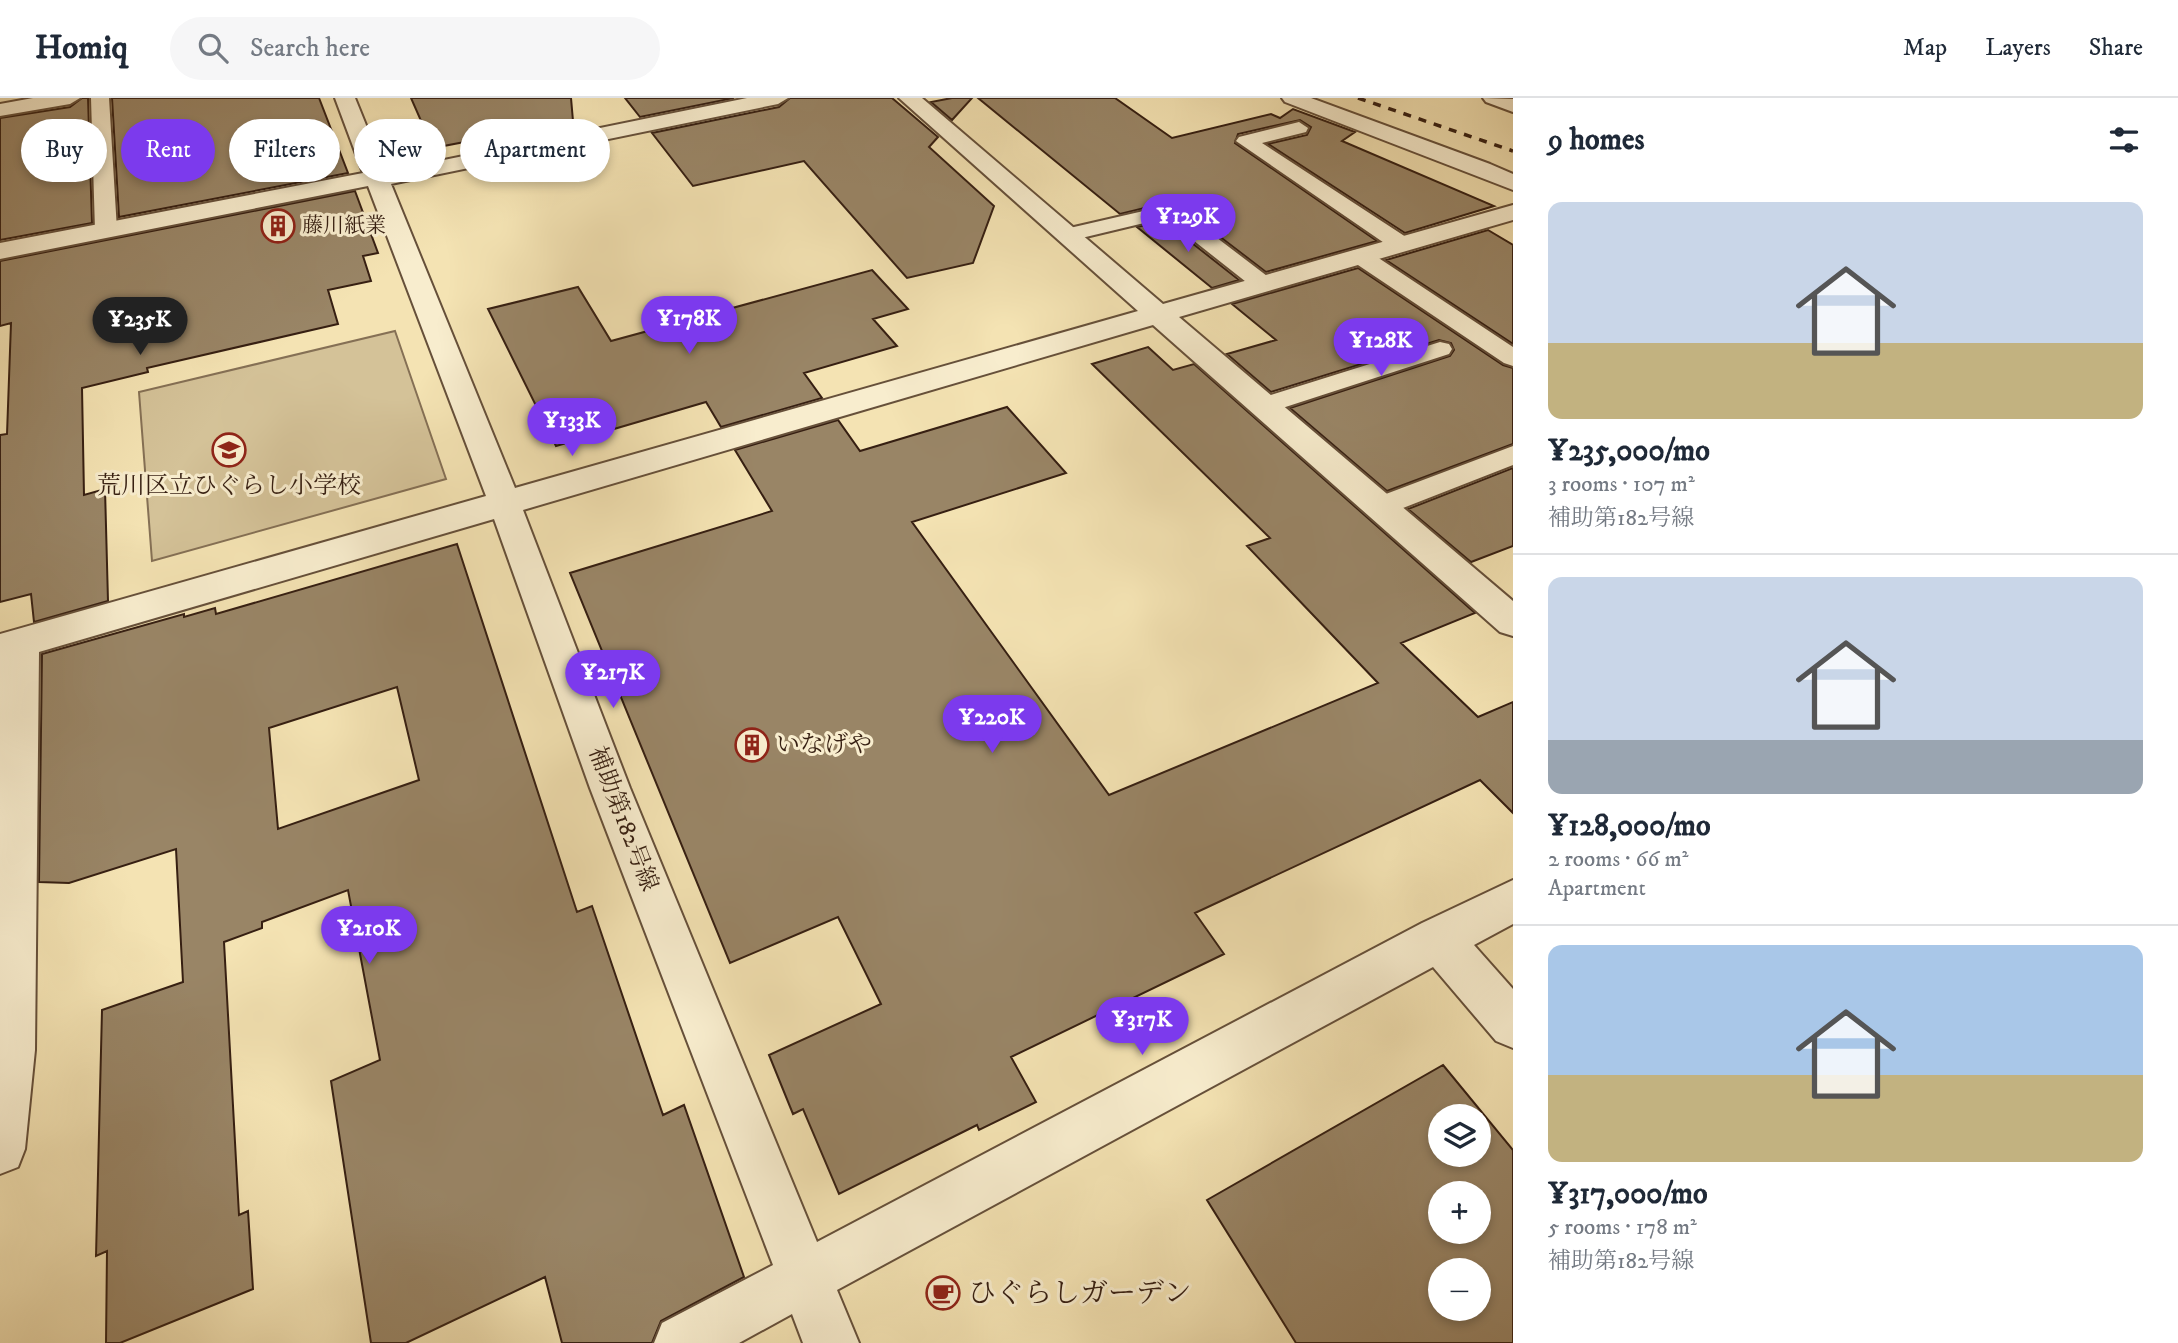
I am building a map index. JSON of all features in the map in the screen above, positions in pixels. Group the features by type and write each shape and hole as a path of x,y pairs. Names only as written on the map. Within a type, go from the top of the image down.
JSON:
{"street":[{"path":"0,110 70,98"},
{"name":"補助第182号線","path":"345,98 354,121"},
{"path":"446,165 778,98"},
{"path":"909,98 1513,622"},
{"path":"1292,98 1513,183"},
{"path":"1493,98 1513,106"},
{"path":"0,251 361,182"},
{"name":"補助第182号線","path":"378,182 505,504 610,788 831,1343"},
{"path":"0,1149 11,1050 11,646 1513,212"},
{"path":"682,1343 1513,901"},
{"path":"1438,939 1513,1024"}],"lane":[{"path":"100,98 106,230"},
{"path":"1299,128 1246,141 1401,244"},
{"path":"1069,235 1171,211 1263,284"},
{"path":"1360,256 1513,358"},
{"path":"1264,406 1440,349"},
{"path":"1380,507 1513,455"}],"shaded area":[{"path":"395,331 446,479 152,561 139,392"}],"building":[{"path":"82,98 88,98 89,119 21,119 21,182 91,182 92,223 0,240 0,118 70,107"},
{"path":"112,98 319,98 327,119 229,119 229,182 301,182 119,217"},
{"path":"411,98 571,98 573,119 460,119 460,143 446,145 446,119 420,119"},
{"path":"625,98 734,98 640,117"},
{"path":"790,98 892,98 938,137 929,147 994,206 973,263 907,278 804,161 693,186 652,133 779,107"},
{"path":"972,98 952,120 931,102"},
{"path":"978,98 1115,98 1172,138 1271,114 1280,118 1293,109 1355,132 1342,141 1494,206 1405,233 1268,144 1307,135 1311,127 1300,120 1238,134 1235,143 1377,241 1266,272 1185,210 1182,203 1173,201 1120,214"},
{"path":"340,152 348,173 340,175"},
{"path":"355,191 378,253 363,256 371,281 328,290 338,324 147,368 148,372 82,388 84,495 105,489 108,601 34,622 31,594 0,602 0,435 7,434 11,323 0,326 0,261"},
{"path":"1164,221 1239,280 1212,288 1137,227"},
{"path":"1488,230 1513,245 1513,344 1386,260"},
{"path":"1358,268 1503,365 1513,368 1513,444 1387,491 1290,408 1450,356 1454,350 1451,343 1439,340 1271,392 1227,354 1276,340 1232,304"},
{"path":"872,270 908,309 873,319 897,346 804,373 822,398 721,427 706,402 556,446 488,309 578,287 611,341"},
{"path":"1148,347 1173,370 1194,364 1475,613 1401,643 1478,717 1513,702 1513,813 1480,780 1195,913 1224,954 1011,1057 1036,1102 979,1130 977,1125 839,1194 803,1109 793,1114 769,1055 881,1004 838,917 730,963 570,573 772,511 735,450 838,420 860,451 1007,407 1066,473 912,522 1109,795 1378,683 1247,546 1270,538 1092,364"},
{"path":"1513,468 1513,546 1471,562 1408,509"},
{"path":"457,544 577,912 592,906 663,1115 684,1105 744,1277 661,1321 652,1343 562,1343 545,1277 406,1343 371,1343 331,1081 380,1060 348,890 262,922 262,928 224,942 239,1215 248,1211 253,1289 120,1343 106,1343 107,1251 96,1256 102,1010 183,982 176,849 69,883 39,882 42,654 184,614 184,617 215,608 216,614","holes":["397,687 419,780 278,829 269,728"]},
{"path":"1443,1065 1475,1104 1428,1104 1428,1167 1491,1167 1491,1123 1513,1150 1513,1343 1296,1343 1207,1200"}],"railway":[{"path":"1358,98 1513,151"}],"place":[{"name":"藤川紙業","path":"278,226"},
{"name":"荒川区立ひぐらし小学校","path":"229,450"},
{"name":"いなげや","path":"752,745"},
{"name":"ひぐらしガーデン","path":"943,1293"}]}
